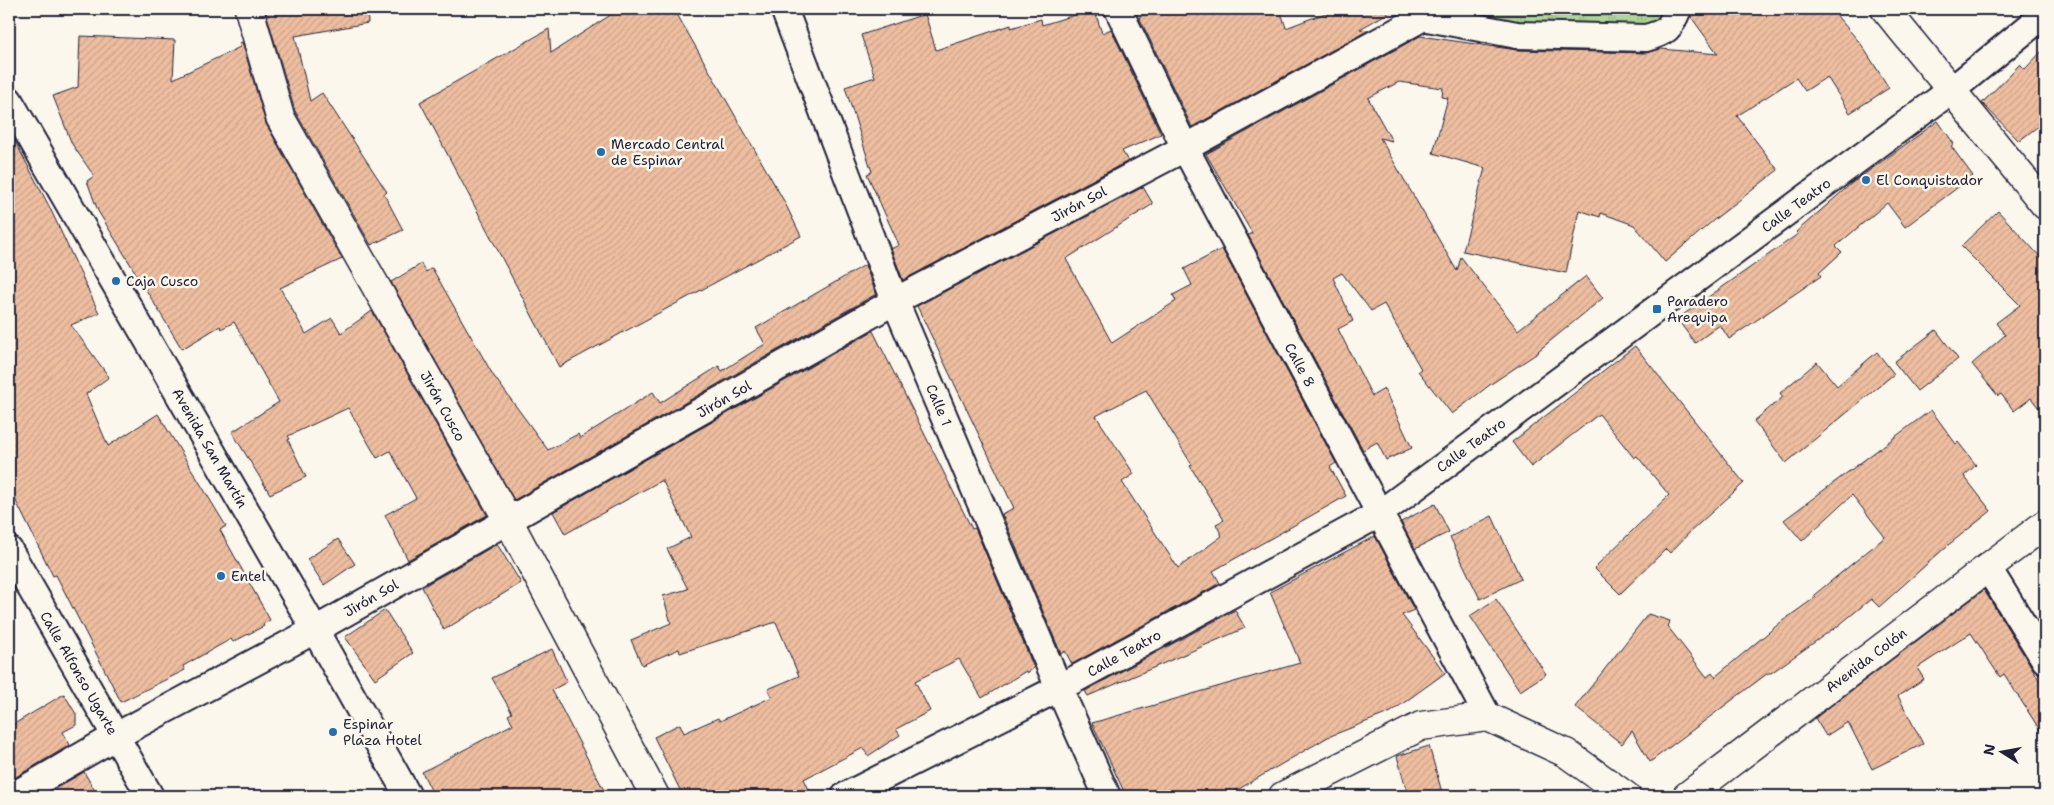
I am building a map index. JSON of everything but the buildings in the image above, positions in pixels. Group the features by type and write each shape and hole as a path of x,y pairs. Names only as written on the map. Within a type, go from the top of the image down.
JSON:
{"main road":[{"name":"Jirón Cusco","path":"249,9 280,117 508,520 655,796"},
{"path":"1885,9 2045,205"},
{"name":"Avenida Colón","path":"1687,796 2045,524"},
{"path":"1283,796 1421,726 1488,717 1566,753 1626,796"}],"street":[{"name":"Calle 1","path":"784,9 895,301 1059,688 1107,796"},
{"name":"Calle 8","path":"1118,9 1185,148 1488,717"},
{"path":"1430,13 1517,35 1646,38 1664,33 1672,24 1678,9"},
{"name":"Jirón Sol","path":"13,796 116,736 315,630 508,520 595,473 895,301 1185,148 1430,13"},
{"name":"Calle Teatro","path":"845,796 1059,688 1379,514 1952,89 2045,14"},
{"name":"Avenida San Martín","path":"9,100 315,630 408,796"},
{"name":"Calle Alfonso Ugarte","path":"9,550 150,796"},
{"path":"1988,568 2045,660"}],"green space":[{"path":"1468,9 1667,9 1660,27 1576,31 1456,14"}],"place":[{"name":"Mercado Central de Espinar","path":"601,152"},
{"name":"El Conquistador","path":"1866,180"},
{"name":"Caja Cusco","path":"116,281"},
{"name":"Paradero Arequipa","path":"1657,309"},
{"name":"Entel","path":"221,576"},
{"name":"Espinar Plaza Hotel","path":"333,732"}]}
